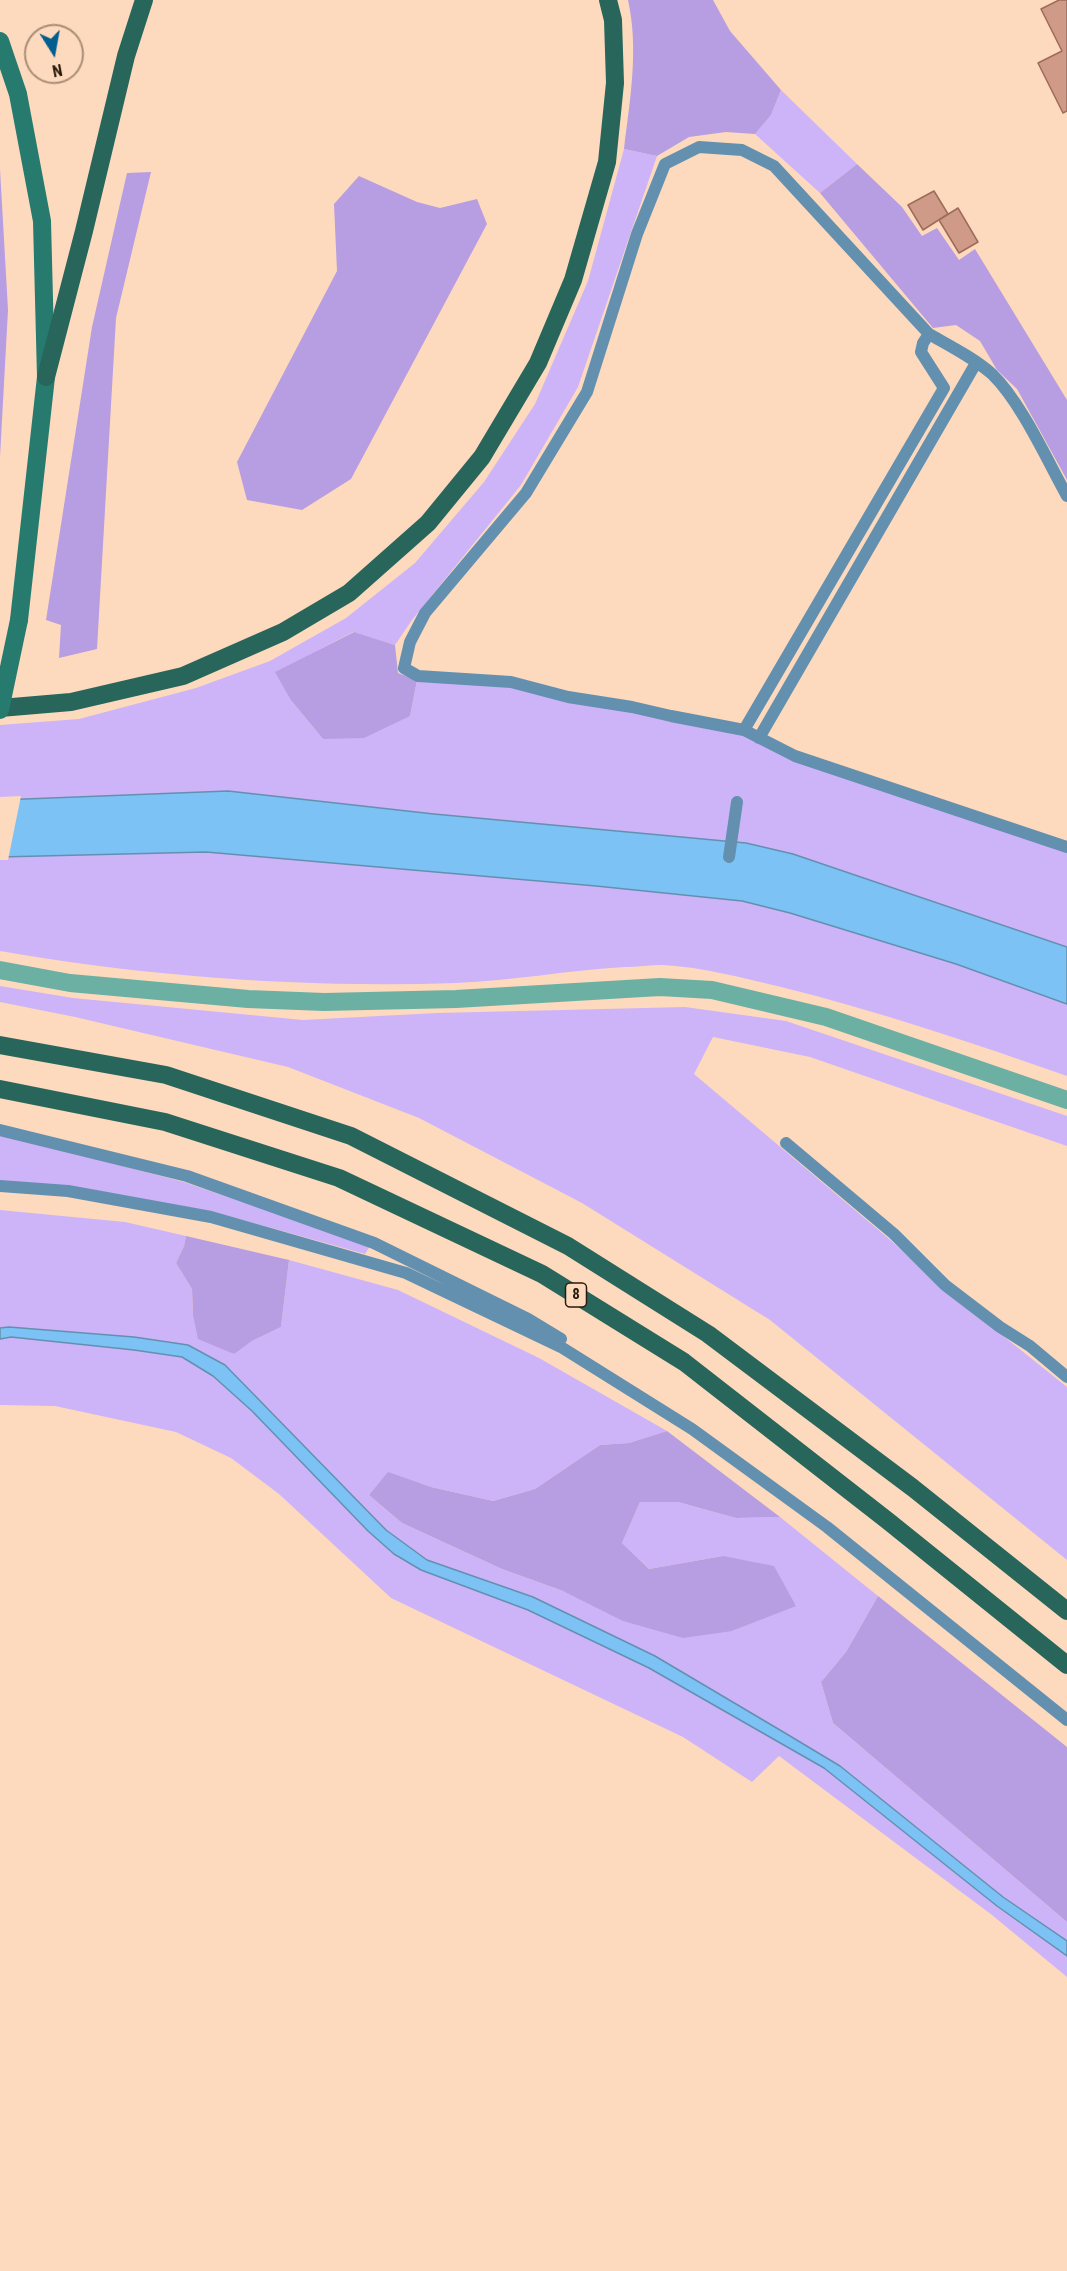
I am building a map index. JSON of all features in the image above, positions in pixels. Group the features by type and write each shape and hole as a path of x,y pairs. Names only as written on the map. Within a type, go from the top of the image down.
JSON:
{"highway":[{"path":"46,377 126,57 144,0"},
{"path":"0,709 71,702 183,676 283,632 349,593 428,523 482,457 538,363 573,280 607,162 615,83 613,20 608,0"},
{"name":"8","path":"0,1045 166,1075 351,1136 568,1246 708,1334 913,1488 1067,1611"},
{"name":"8","path":"0,1089 165,1122 339,1178 542,1274 684,1362 888,1521 1067,1665"}],"main road":[{"path":"0,41 18,94 42,221 46,377 19,620 0,709"}],"street":[{"path":"0,970 70,983 248,999 324,1002 456,999 660,987 712,990 826,1017 1067,1100"}],"shaded area":[{"path":"628,0 713,0 730,31 781,90 771,115 755,134 726,132 689,137 657,156 624,149 633,56"},
{"path":"781,90 857,164 820,193 755,134 771,115"},
{"path":"624,149 657,156 578,387 521,485 412,620 395,645 353,632 276,672 290,699 323,739 410,716 417,680 460,680 510,686 567,699 631,708 745,733 793,759 1067,851 1067,947 793,854 746,843 434,814 228,791 0,800 0,725 79,719 196,688 270,661 346,618 415,563 484,482 535,404 588,281"},
{"path":"857,164 902,207 922,236 937,228 959,260 975,249 1067,400 1067,480 1017,389 997,370 980,341 956,325 933,328 820,193"},
{"path":"0,169 8,310 0,457"},
{"path":"151,172 116,318 97,649 59,658 61,625 46,620 92,327 127,173"},
{"path":"359,176 417,202 440,208 477,199 487,224 351,479 302,510 247,500 237,462 337,271 334,204"},
{"path":"354,632 395,645 398,673 417,680 410,716 364,738 323,739 290,699 275,672"},
{"path":"206,852 742,901 790,913 956,964 1067,1004 1067,1076 853,1006 708,970 678,966 604,968 456,983 342,984 170,974 0,951 0,857"},
{"path":"0,986 73,998 303,1020 437,1013 685,1007 786,1021 1067,1116 1067,1146 810,1057 713,1037 694,1074 888,1238 942,1287 1067,1387 1067,1560 770,1320 582,1203 419,1118 288,1067 75,1017 0,1002"},
{"path":"0,1134 184,1182 370,1246 365,1254 214,1212 70,1188 0,1182"},
{"path":"0,1210 125,1222 186,1236 176,1263 192,1289 193,1315 233,1354 252,1341 281,1327 289,1260 398,1290 539,1358 667,1431 629,1443 600,1445 535,1489 493,1501 431,1487 388,1473 369,1495 402,1523 502,1569 563,1591 732,1631 796,1605 723,1556 649,1569 622,1543 640,1502 678,1502 736,1518 780,1517 878,1596 846,1652 821,1682 833,1723 1067,1922 1067,1941 1003,1897 840,1766 785,1733 655,1656 533,1597 427,1560 386,1530 225,1365 188,1345 134,1337 0,1328"},
{"path":"186,1236 289,1260 281,1327 252,1341 234,1354 198,1339 193,1315 192,1289 176,1263"},
{"path":"11,1337 182,1357 213,1376 252,1411 368,1531 421,1570 528,1610 649,1668 824,1768 997,1906 1067,1956 1067,1977 992,1915 779,1756 752,1782 683,1737 391,1598 279,1494 231,1458 176,1432 55,1406 0,1405 0,1339"},
{"path":"667,1431 780,1517 736,1518 678,1502 640,1502 622,1543 649,1569 723,1556 774,1566 796,1606 732,1631 683,1638 623,1621 563,1591 502,1569 402,1523 369,1495 388,1472 431,1487 493,1501 535,1489 600,1445 629,1443"},
{"path":"878,1596 1067,1747 1067,1922 833,1723 821,1682 846,1652"}],"water":[{"path":"228,791 434,814 746,843 793,854 1067,947 1067,1004 956,964 790,913 742,901 206,852 0,857 0,800"},
{"path":"0,1328 134,1337 188,1345 225,1365 386,1530 427,1560 533,1597 655,1656 840,1766 1003,1897 1067,1941 1067,1956 997,1906 824,1768 649,1668 528,1610 421,1570 394,1554 368,1531 252,1411 213,1376 182,1357 11,1337 0,1339"}],"pier":[{"path":"21,796 8,860 0,860 0,797"}],"building":[{"path":"1059,0 1067,0 1067,111 1063,113 1038,63 1062,51 1041,9"},
{"path":"934,191 948,214 923,230 908,205"},
{"path":"958,208 978,242 959,253 939,220"}],"waterway":[{"path":"1067,496 1033,432 1003,386 978,363 929,334 774,166 742,150 699,147 665,164 637,234 587,392 526,493 425,613 410,642 404,668 418,676 511,682 568,697 632,707 744,730 795,756 1067,847"},
{"path":"744,730 944,388 921,352 923,343 929,334"},
{"path":"759,738 976,363"},
{"path":"729,857 737,802"},
{"path":"0,1130 187,1176 374,1243 528,1319 561,1339"},
{"path":"786,1143 894,1234 945,1285 1000,1327 1030,1346 1067,1377"},
{"path":"0,1186 68,1191 211,1217 406,1273 561,1347 692,1429 827,1527 1067,1720"}]}
